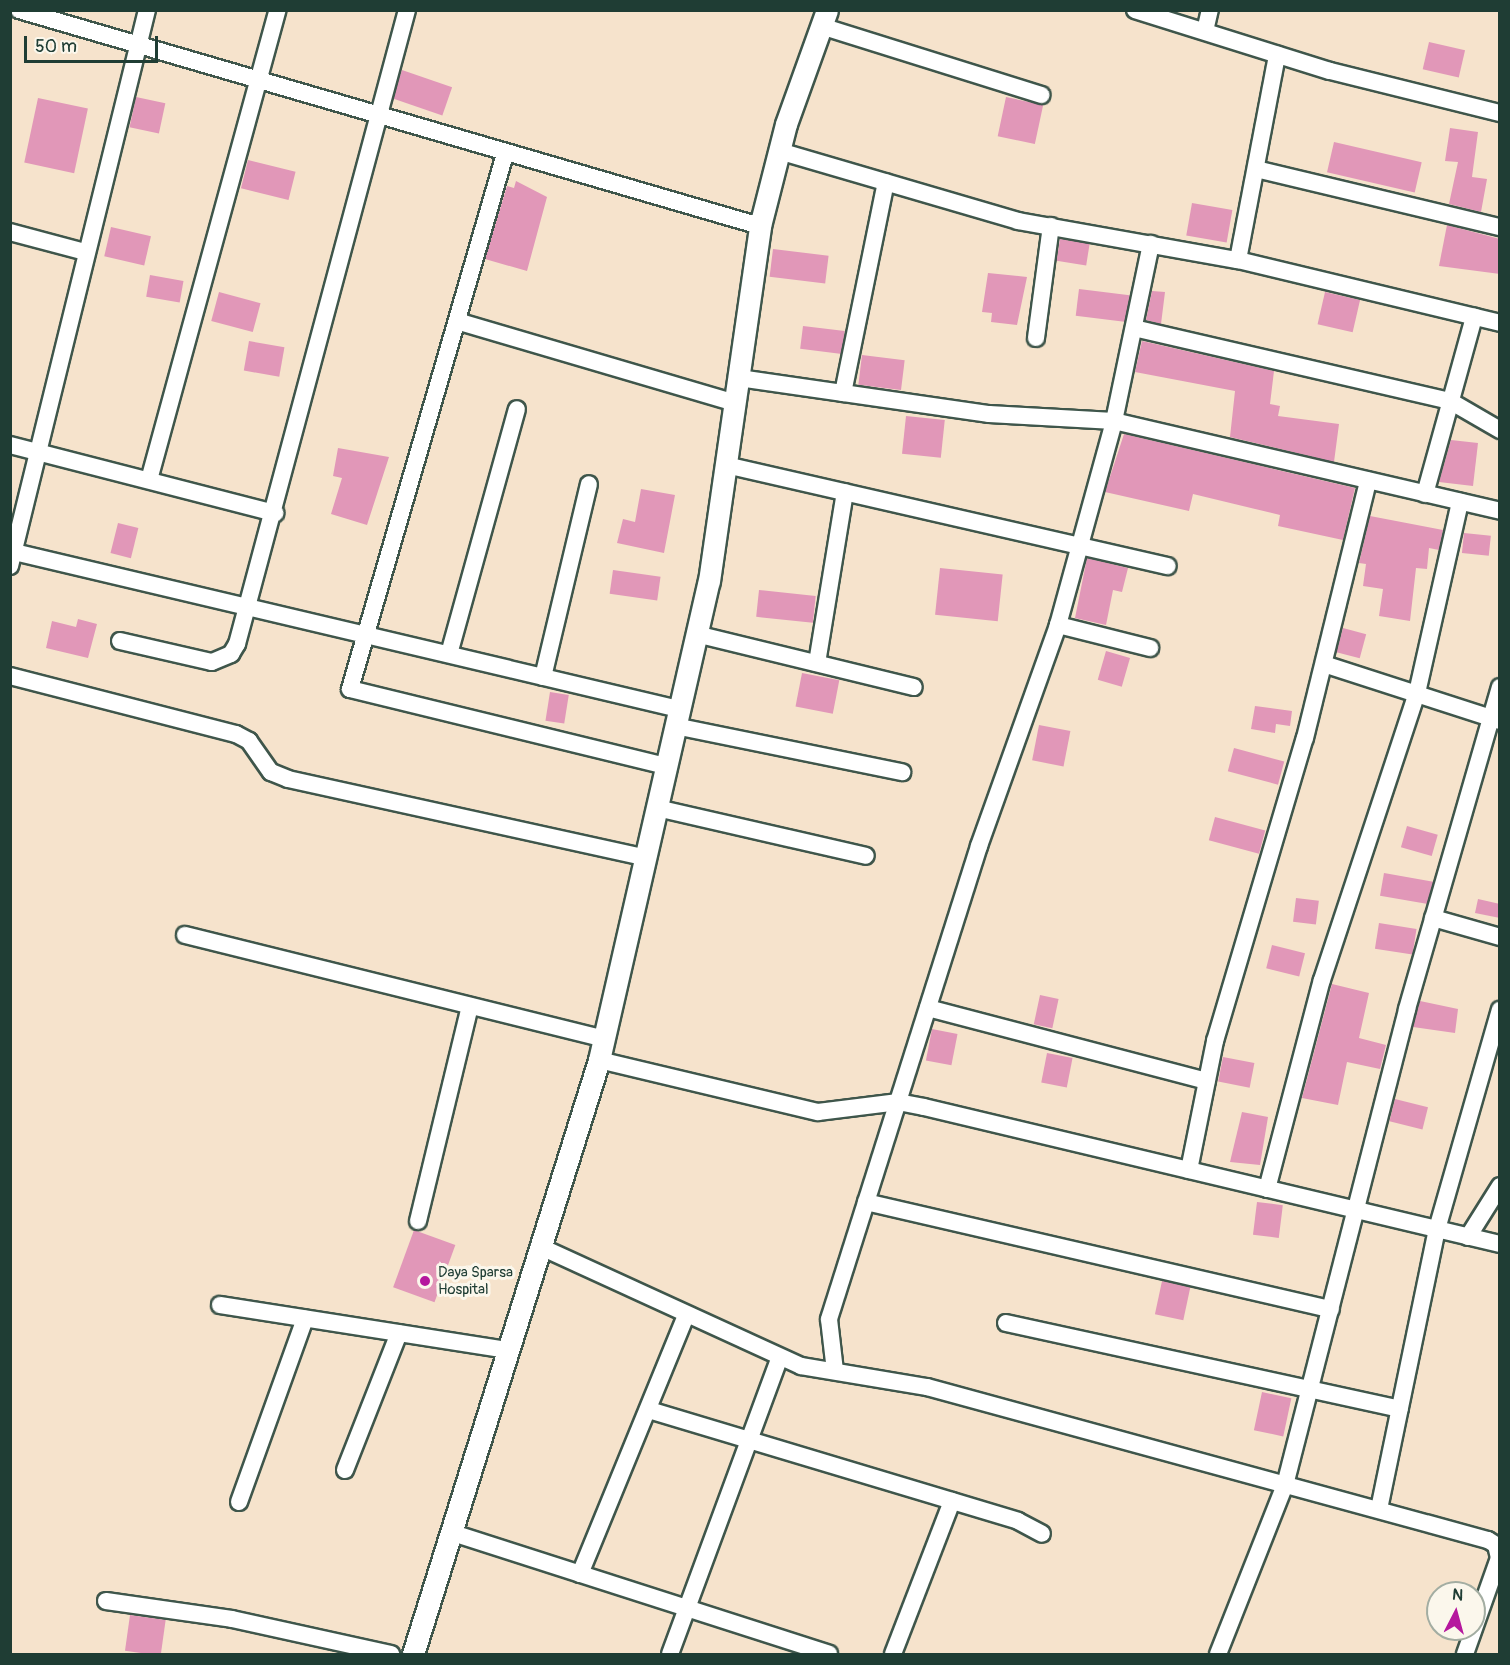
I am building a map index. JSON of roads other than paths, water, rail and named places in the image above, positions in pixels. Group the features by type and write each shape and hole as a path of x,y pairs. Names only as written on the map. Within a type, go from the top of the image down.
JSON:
{"street":[{"path":"19,10 137,47 259,80 505,154 760,226"},
{"path":"147,10 85,252 39,452 12,556 250,606 364,633 543,677 677,718 902,772"},
{"path":"149,480 278,10"},
{"path":"120,641 212,662 224,659 237,644 250,606 407,10"},
{"path":"1135,10 1277,55 1500,113"},
{"path":"1205,31 1210,10"},
{"path":"413,1654 538,1246 602,1050 696,634 726,465 760,226 779,152 824,18 1041,95"},
{"path":"1238,260 1277,55"},
{"path":"779,152 1051,226 1238,260 1500,323"},
{"path":"505,154 460,322 364,633 350,688 666,766"},
{"path":"1256,169 1500,227"},
{"path":"843,393 886,182"},
{"path":"1036,338 1051,226"},
{"path":"10,232 85,252"},
{"path":"835,1371 829,1319 928,1008 1058,625 1078,544 1114,422 1151,244"},
{"path":"1425,494 1474,317"},
{"path":"460,322 735,403"},
{"path":"1134,328 1450,401 1500,430"},
{"path":"739,378 989,414 1114,422 1500,511"},
{"path":"449,654 517,409"},
{"path":"10,445 274,513"},
{"path":"726,465 1168,566"},
{"path":"1189,1170 1207,1081 1324,664 1368,481"},
{"path":"543,677 589,484"},
{"path":"817,663 845,492"},
{"path":"1267,1189 1322,980 1417,693 1460,502"},
{"path":"1058,625 1150,648"},
{"path":"696,634 914,687"},
{"path":"1324,664 1495,720"},
{"path":"10,676 236,734 249,741 271,772 288,779 646,858"},
{"path":"1218,1654 1285,1485 1433,918 1495,720 1500,687"},
{"path":"657,808 866,856"},
{"path":"1433,918 1500,937"},
{"path":"185,935 470,1006 602,1050 818,1112 898,1102 1500,1244"},
{"path":"418,1221 470,1006"},
{"path":"928,1008 1207,1081"},
{"path":"1379,1509 1437,1230 1500,1010"},
{"path":"1468,1237 1500,1186"},
{"path":"866,1202 1331,1309"},
{"path":"538,1246 779,1359 927,1387 1379,1509 1496,1545 1499,1558 1465,1654"},
{"path":"220,1305 506,1350"},
{"path":"580,1574 687,1316"},
{"path":"239,1502 305,1319"},
{"path":"1006,1323 1400,1409"},
{"path":"345,1470 399,1333"},
{"path":"670,1654 779,1359"},
{"path":"649,1410 952,1501 1042,1534"},
{"path":"893,1654 952,1501"},
{"path":"450,1532 829,1654"},
{"path":"106,1601 232,1619 391,1654"}],"place":[{"name":"Daya Sparsa Hospital","path":"425,1281"}]}
